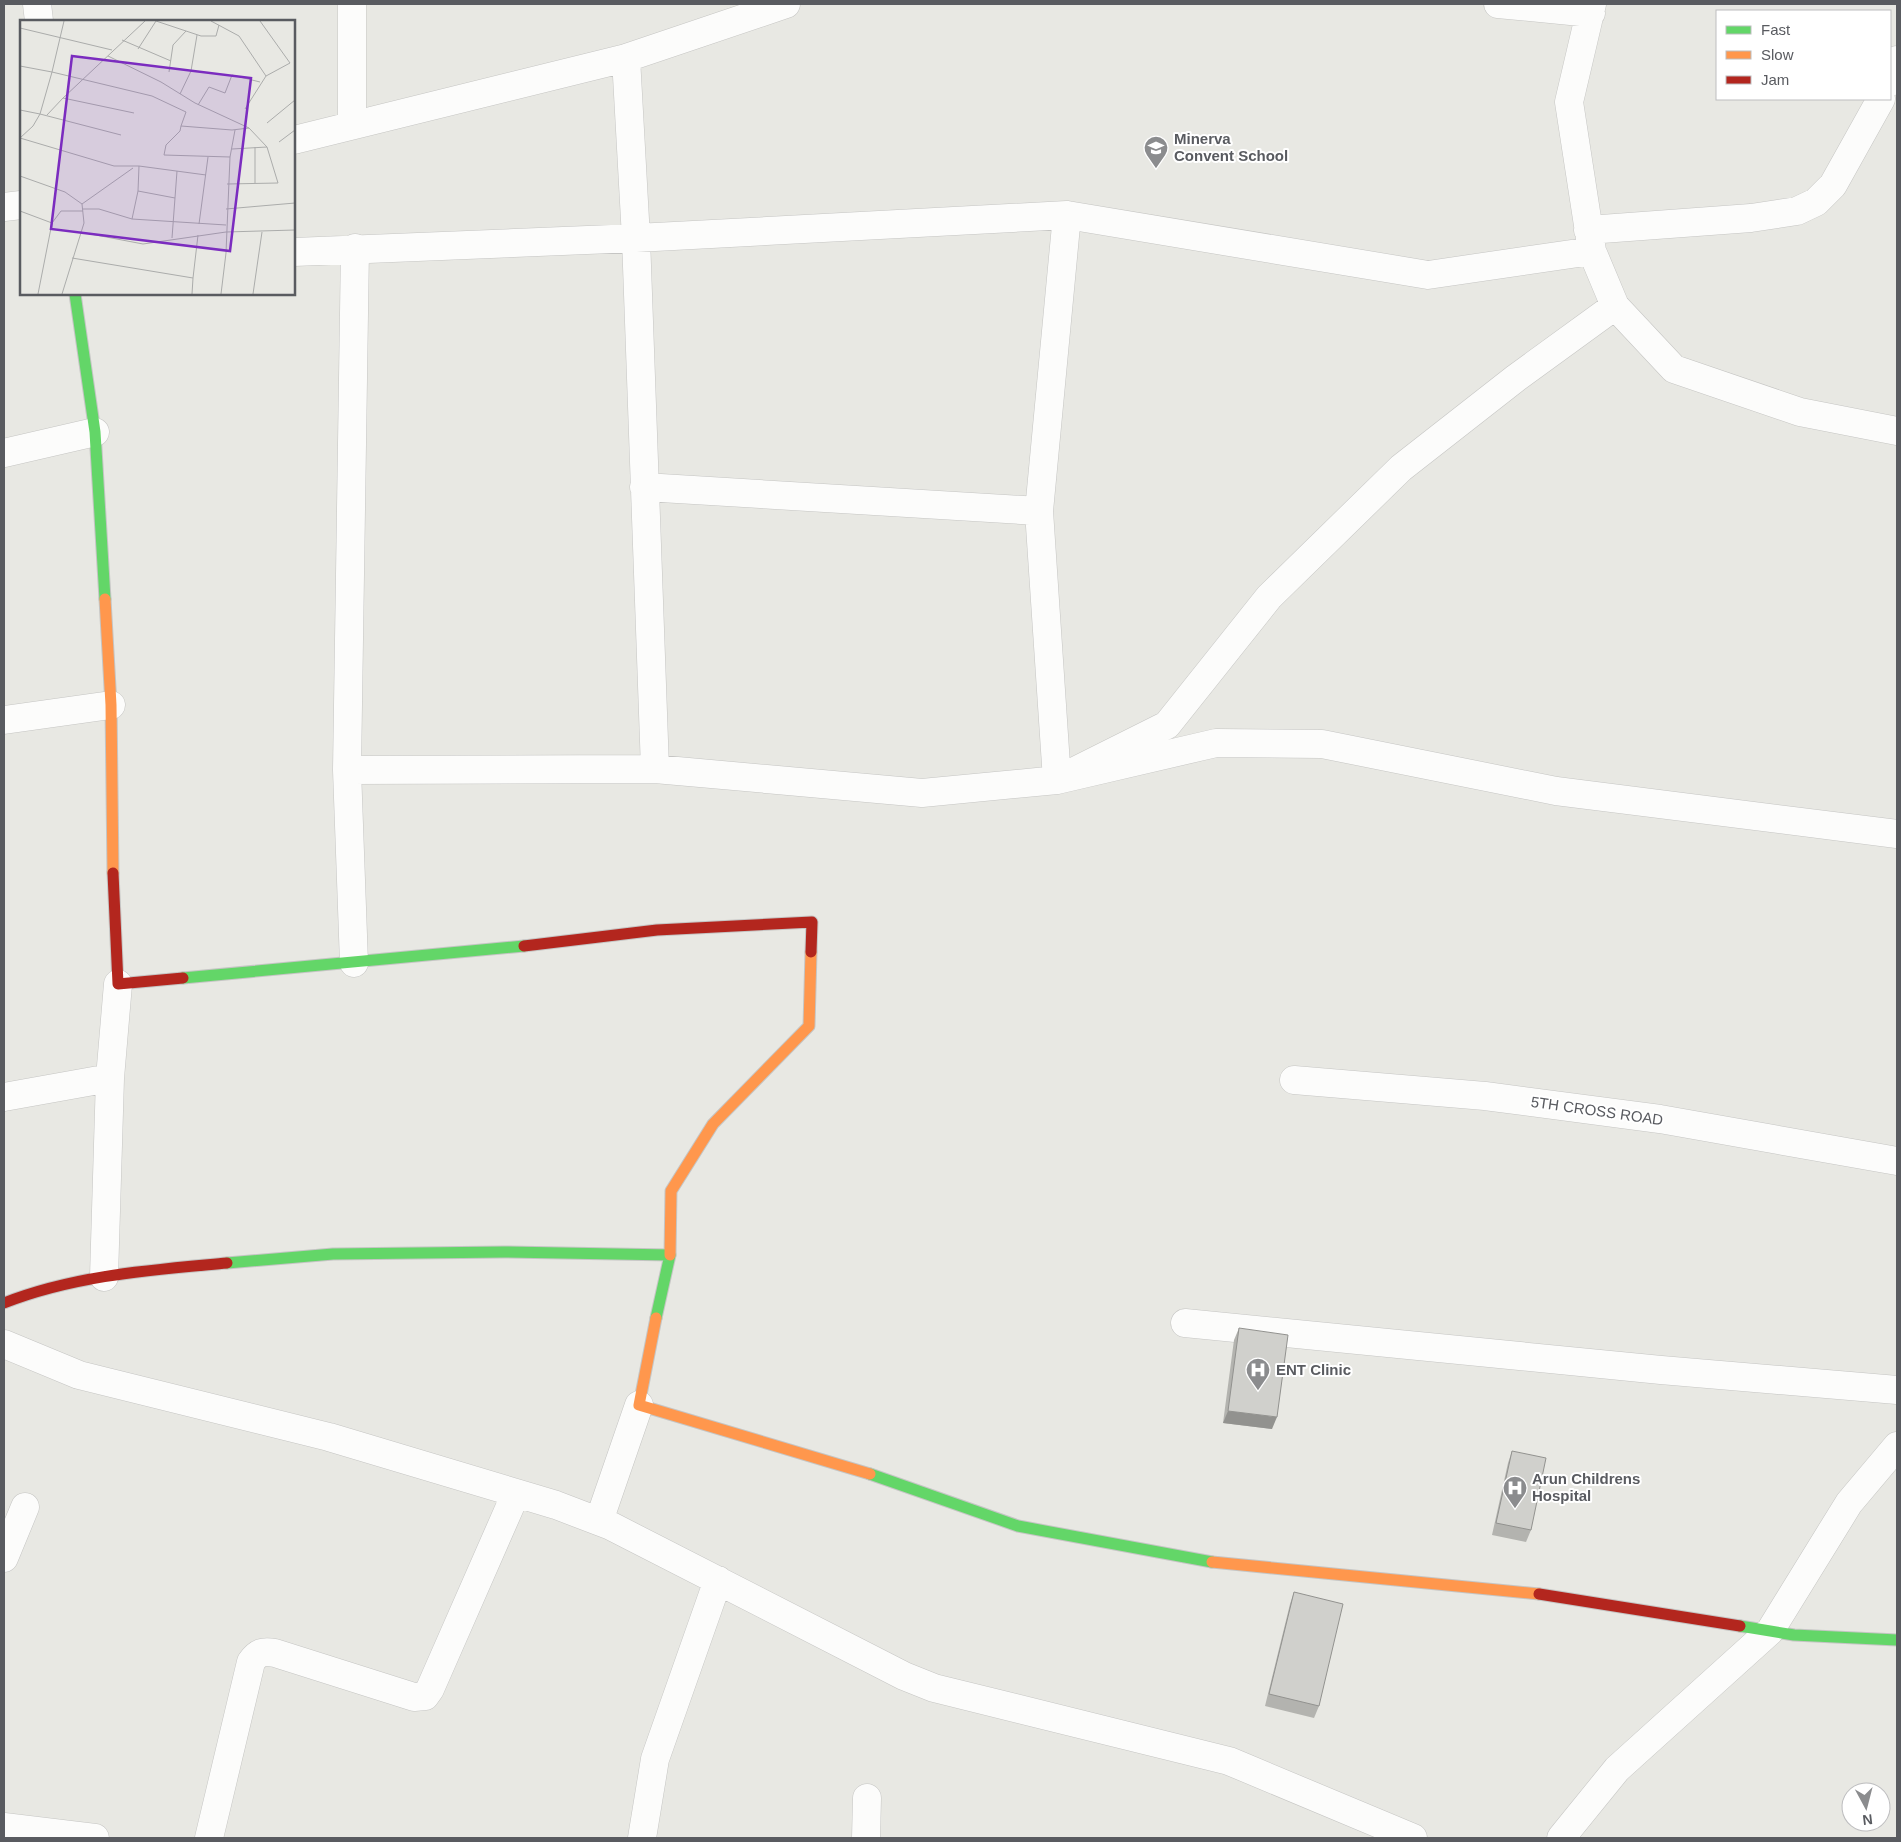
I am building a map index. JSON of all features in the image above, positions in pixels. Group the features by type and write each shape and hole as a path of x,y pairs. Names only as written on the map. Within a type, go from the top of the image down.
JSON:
{"street":[{"path":"36,4 39,20"},
{"path":"352,4 352,126"},
{"path":"295,140 626,58 786,4"},
{"path":"1498,4 1591,8 1569,102 1590,240 1615,306 1674,369 1800,412 1897,431"},
{"path":"626,58 636,238 655,769"},
{"path":"1891,80 1897,69 1897,60"},
{"path":"295,252 636,238 1067,214 1428,275 1590,240 1752,218 1797,210 1810,205 1816,202 1833,185 1879,100"},
{"path":"4,207 20,205"},
{"path":"1056,780 1039,511 1067,214"},
{"path":"354,963 347,770 355,248"},
{"path":"75,295 95,432 111,705 113,888 118,984 110,1078 104,1277"},
{"path":"1056,780 1167,725 1269,597 1401,468 1516,378 1615,306"},
{"path":"4,453 95,432"},
{"path":"644,487 1039,511"},
{"path":"4,720 111,705"},
{"path":"347,770 655,769 922,793 1056,780 1216,742 1322,744 1556,791 1897,834"},
{"path":"118,984 490,950 657,930 812,922 809,1026 713,1124 670,1191 670,1255 646,1362 639,1405 605,1524"},
{"path":"4,1097 110,1078"},
{"name":"5TH CROSS ROAD","path":"1294,1080 1484,1096 1650,1118 1897,1161"},
{"path":"4,1303 37,1290 135,1271 333,1254 504,1252 670,1255"},
{"path":"1185,1323 1661,1370 1897,1390"},
{"path":"4,1344 79,1375 328,1437 556,1505 605,1524 668,1554 904,1676 934,1688 971,1699 1229,1761 1413,1838"},
{"path":"639,1405 874,1475 1018,1526 1202,1561 1522,1592 1794,1635 1897,1640"},
{"path":"1561,1838 1617,1769 1770,1631 1849,1503 1897,1446"},
{"path":"209,1838 251,1662 256,1655 265,1651 275,1653 414,1697 425,1696 430,1689 516,1493"},
{"path":"4,1558 25,1507"},
{"path":"642,1838 655,1759 718,1580"},
{"path":"866,1838 867,1798"},
{"path":"4,1827 95,1838"}],"building":[{"path":"1239,1328 1288,1335 1277,1417 1228,1411"},
{"path":"1512,1451 1546,1458 1531,1530 1496,1523"},
{"path":"1294,1592 1343,1604 1319,1706 1269,1694"}],"traffic: fast":[{"path":"75,295 95,432 105,599"},
{"path":"183,978 524,946"},
{"path":"227,1263 333,1254 504,1252 670,1255 656,1318"},
{"path":"870,1474 1018,1526 1212,1562"},
{"path":"1740,1626 1794,1635 1897,1640"}],"traffic: slow":[{"path":"105,599 111,705 113,873"},
{"path":"670,1255 671,1191 713,1124 809,1026 811,952"},
{"path":"656,1318 639,1405 870,1474"},
{"path":"1212,1562 1539,1594"}],"traffic: jam":[{"path":"113,873 118,984 183,978"},
{"path":"524,946 657,930 812,922 811,952"},
{"path":"4,1303 58,1286 86,1280 142,1271 227,1263"},
{"path":"1539,1594 1740,1626"}],"place":[{"name":"Minerva Convent School","path":"1156,169"},
{"name":"ENT Clinic","path":"1258,1391"},
{"name":"Arun Childrens Hospital","path":"1515,1509"}]}
